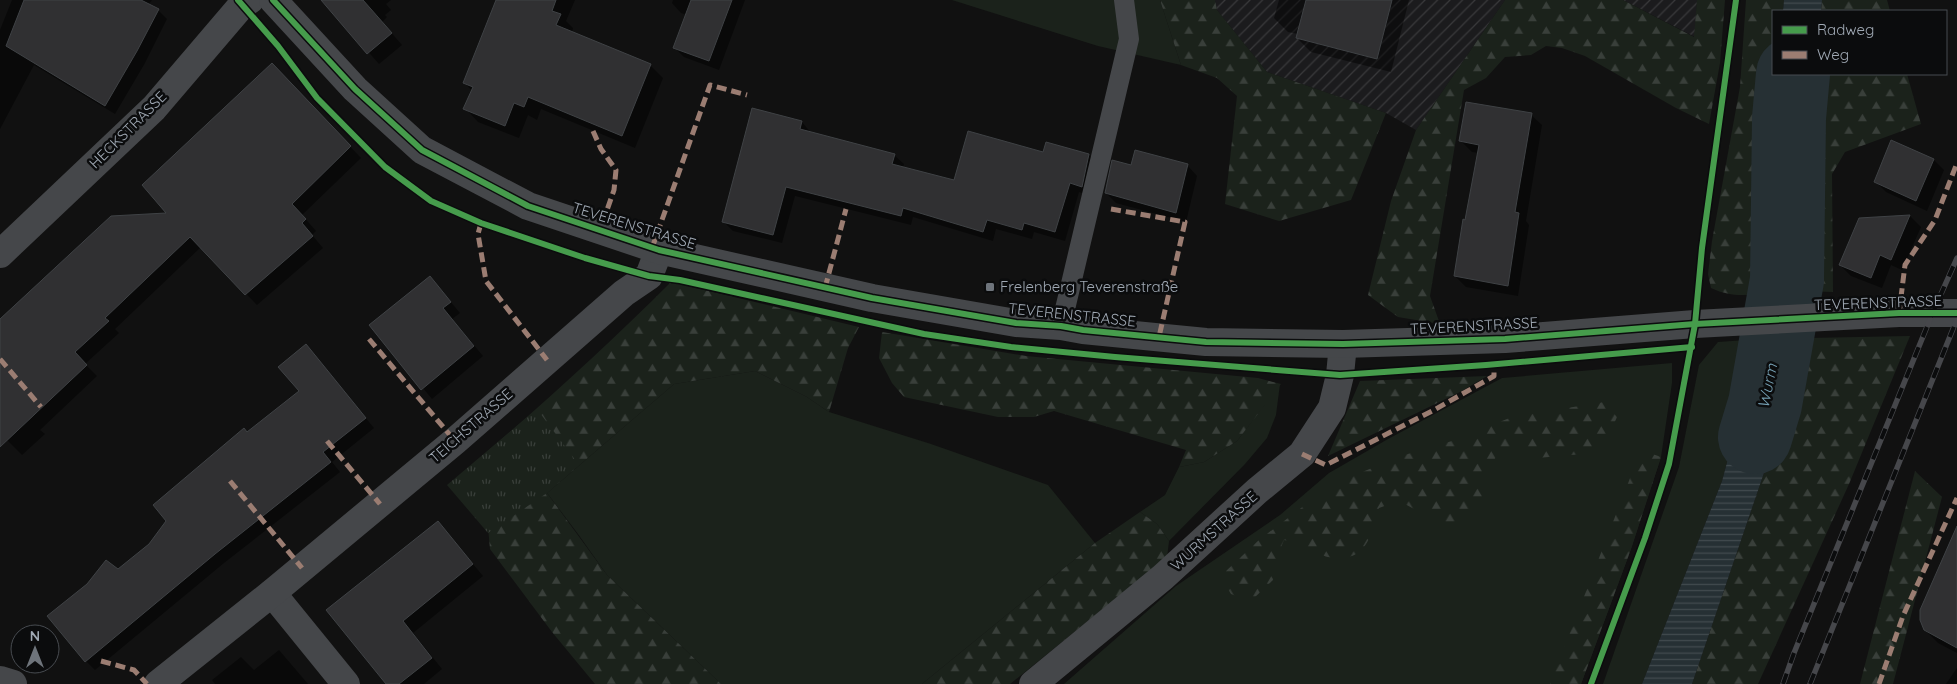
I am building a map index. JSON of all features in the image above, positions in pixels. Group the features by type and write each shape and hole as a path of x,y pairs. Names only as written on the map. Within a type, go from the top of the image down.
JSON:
{"street":[{"name":"HECKSTRASSE","path":"0,254 154,108 242,5 250,0"},
{"name":"TEVERENSTRASSE","path":"273,0 355,89 422,150 528,206 659,250 872,298 1016,323 1061,326 1083,330 1206,342 1343,344 1505,339 1696,324 1899,313 1957,313"},
{"name":"TEICHSTRASSE","path":"158,684 455,441 624,293 649,276 659,250"},
{"name":"WURMSTRASSE","path":"1033,684 1163,578 1257,491 1302,454 1332,408 1340,375 1343,344"},
{"path":"272,592 346,684"},
{"path":"0,680 13,684"}],"lane":[{"path":"1061,326 1129,40 1124,0"}],"shaded area":[{"path":"1215,0 1505,0 1416,130 1386,113 1267,72 1217,10"},
{"path":"1623,0 1697,0 1695,37"}],"green space":[{"path":"952,0 1160,0 1181,65 1098,46"},
{"path":"1160,0 1215,0 1217,10 1267,72 1386,113 1351,200 1279,221 1225,204 1237,96 1217,78 1181,65"},
{"path":"1505,0 1623,0 1694,37 1697,0 1725,0 1720,63 1709,124 1676,108 1585,56 1562,48 1546,46 1531,55 1505,57 1486,78 1464,90 1430,296 1440,324 1398,317 1368,295 1391,201 1416,130"},
{"path":"1746,0 1784,0 1783,10 1772,10 1772,75 1778,75 1769,191 1771,293 1740,295 1719,291 1711,288 1708,274 1712,241 1740,87"},
{"path":"1822,0 1887,0 1890,10 1821,10"},
{"path":"1815,75 1907,75 1921,124 1845,152 1832,174 1833,292 1807,291 1805,170"},
{"path":"671,282 859,327 848,348 829,412 807,397 755,371 674,384 547,493 607,575 721,684 595,684 552,632 490,549 485,493 475,462 575,374"},
{"path":"882,332 1026,356 1258,378 1281,384 1237,441 1204,462 1179,467 1186,450 1054,411 1034,417 998,417 904,397 892,383 879,358"},
{"path":"1910,336 1849,484 1758,684 1692,684 1810,338"},
{"path":"1760,339 1722,481 1642,684 1603,684 1679,467 1699,365 1718,342"},
{"path":"1672,363 1672,383 1661,457 1631,549 1581,684 1064,684 1176,586 1280,515 1329,473 1502,378"},
{"path":"755,371 807,397 829,412 931,444 1048,485 1095,543 922,684 721,684 607,575 547,493 674,384"},
{"path":"1487,376 1462,391 1328,456 1360,381"},
{"path":"1280,384 1276,415 1267,438 1245,464 1169,541 1157,524 1140,512 1165,495 1179,467 1204,462 1237,441"},
{"path":"1604,402 1617,417 1612,428 1599,442 1583,454 1537,458 1524,451 1503,450 1491,463 1478,508 1470,519 1458,526 1440,523 1403,503 1390,504 1379,508 1373,529 1365,546 1351,556 1341,558 1328,557 1304,545 1284,540 1277,557 1273,580 1254,598 1244,599 1231,594 1225,584 1226,571 1259,540 1309,502 1355,475 1401,456 1452,441 1512,417"},
{"path":"537,409 579,465 547,493 488,533 447,485"},
{"path":"1641,450 1661,457 1631,549 1581,684 1550,684"},
{"path":"1915,471 1942,497 1893,684 1860,684"},
{"path":"1140,512 1157,524 1169,541 1167,557 1010,684 922,684 1095,543"}],"water":[{"path":"1784,0 1822,0 1821,10 1783,10"},
{"path":"1778,75 1815,75 1805,170 1807,291 1771,293 1769,191"},
{"path":"1810,338 1692,684 1642,684 1722,481 1760,339"}],"building":[{"path":"24,0 141,0 159,9 105,106 6,46"},
{"path":"321,0 363,0 392,33 367,54"},
{"path":"496,0 556,0 552,11 561,14 556,25 651,64 622,136 528,97 524,107 514,103 505,126 463,109 473,87 463,83"},
{"path":"691,0 732,0 709,61 673,48"},
{"path":"1306,0 1392,0 1377,59 1296,38"},
{"path":"272,63 351,146 292,204 306,219 302,223 313,236 245,295 190,237 105,318 109,321 75,352 87,365 0,447 0,319 111,216 166,213 142,185"},
{"path":"1466,102 1532,113 1515,212 1519,213 1508,286 1454,276 1463,219 1465,220 1479,145 1459,141"},
{"path":"752,108 802,121 800,129 895,154 892,164 954,180 968,131 1043,152 1046,142 1089,154 1082,187 1070,183 1055,232 1024,223 1022,230 987,220 983,232 903,208 901,216 786,187 773,235 722,222"},
{"path":"1891,140 1934,159 1916,201 1874,182"},
{"path":"1135,150 1188,164 1176,213 1105,193 1112,160 1131,165"},
{"path":"1910,215 1891,260 1880,255 1871,278 1839,265 1859,218"},
{"path":"430,276 451,302 443,308 474,346 421,390 369,325"},
{"path":"306,344 366,418 323,452 331,462 215,554 85,662 60,632 60,624 54,624 47,616 87,584 106,560 118,569 149,544 166,521 153,505 244,428 247,432 299,391 278,367"},
{"path":"438,521 473,564 403,621 432,658 399,684 386,684 326,610"},
{"path":"1957,526 1957,648 1924,630 1920,620 1920,610"}],"waterway":[{"name":"Wurm","path":"1755,437 1765,404 1787,280 1789,118 1793,75"}],"railway":[{"path":"1783,684 1933,312 1957,258"},
{"path":"1810,684 1957,319"}],"marked path":[{"path":"652,248 710,85 747,95"},
{"path":"593,131 601,149 616,170 614,190 600,230"},
{"path":"1899,313 1905,265 1935,220 1957,163"},
{"path":"825,288 846,209"},
{"path":"1111,209 1185,222 1159,337"},
{"path":"481,223 478,234 486,281 547,360"},
{"path":"369,339 455,441"},
{"path":"0,359 41,407"},
{"path":"1302,454 1326,465 1434,410 1494,376 1494,365"},
{"path":"327,441 380,504"},
{"path":"230,481 302,568"},
{"path":"1879,684 1903,616 1957,498"},
{"path":"101,661 134,670 147,684"}],"cycle path":[{"path":"238,0 278,46 317,98 385,167 431,201 481,223 585,258 649,276 680,280 924,334 1011,347 1340,375 1486,365 1692,347"},
{"path":"273,0 355,89 422,150 528,206 659,250 872,298 1016,323 1061,326 1083,330 1206,342 1343,344 1505,339 1695,324 1899,313 1957,313"},
{"path":"1591,684 1645,538 1669,464 1695,324 1702,248 1736,0"}],"place":[{"name":"Frelenberg Teverenstraße","path":"990,287"}]}
